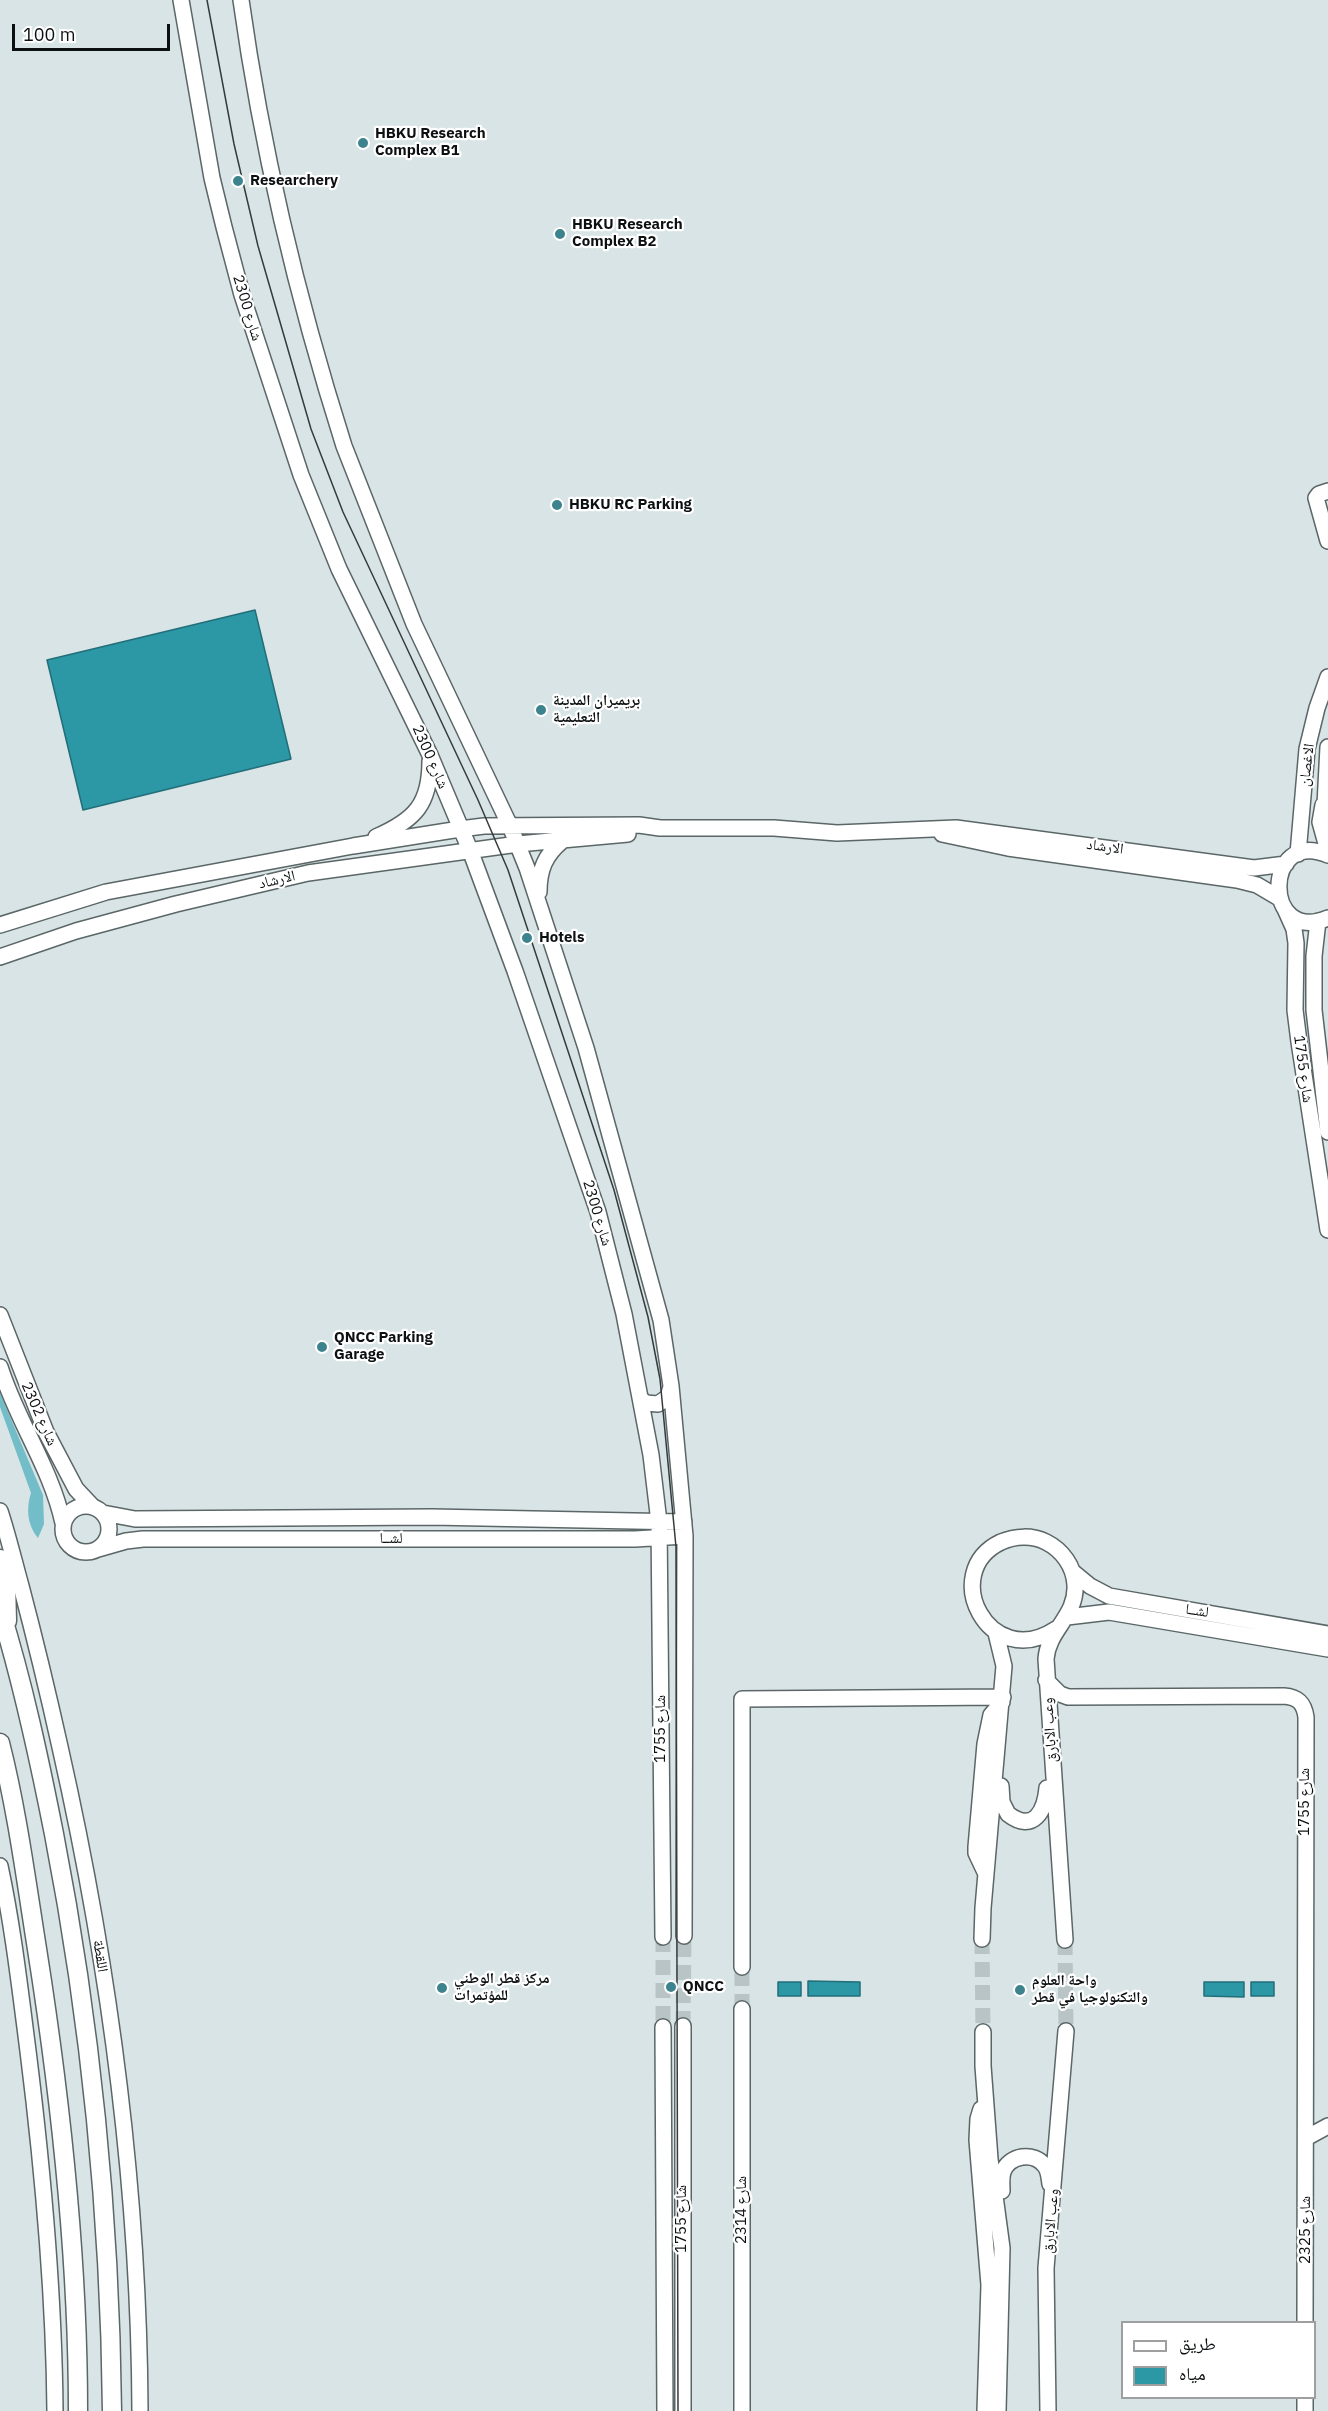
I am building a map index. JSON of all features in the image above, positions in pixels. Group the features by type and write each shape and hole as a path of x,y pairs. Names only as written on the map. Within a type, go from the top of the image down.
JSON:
{"main road":[{"path":"0,1559 6,1583 8,1635"},
{"name":"اللقطة","path":"0,1609 38,1750 69,1912 80,1984 100,2158 111,2313 112,2411"},
{"path":"0,1743 8,1773 54,2064 71,2246 78,2411"}],"street":[{"name":"شارع 2300","path":"181,0 212,178 224,227 242,295 301,475 339,569 430,754 470,850 515,971 598,1212 624,1314 641,1399 659,1522"},
{"path":"241,0 267,154 307,318 344,446 414,624 518,844 539,901 586,1048 661,1320 671,1386 685,1529"},
{"path":"1328,491 1319,494 1316,498 1328,541"},
{"name":"الاغصان","path":"1282,904 1278,880 1292,859 1307,749 1317,708 1328,677"},
{"name":"الاغصان","path":"1328,747 1320,822 1328,853"},
{"name":"الارشاد","path":"353,846 400,826 419,807 429,784 430,754"},
{"name":"الاغصان","path":"1325,787 1325,805 1328,815"},
{"name":"الارشاد","path":"0,925 106,892 353,846 460,829 510,826 639,825 660,828 774,828 837,833 947,828 977,830 1254,868 1316,851 1328,853"},
{"name":"الارشاد","path":"0,957 87,928 308,873 470,850 645,832 660,828"},
{"name":"الارشاد","path":"924,830 1008,849 1237,880 1257,885 1304,921 1323,920"},
{"path":"539,901 542,865 551,850 562,841"},
{"name":"شارع 1755","path":"1282,904 1294,929 1296,943 1295,1010 1328,1230"},
{"name":"شارع 1755","path":"1323,920 1314,956 1314,1010 1328,1132"},
{"name":"شارع 2302","path":"0,1315 46,1432 76,1489 98,1510"},
{"name":"شارع 2302","path":"0,1367 6,1388 53,1487 63,1523"},
{"path":"641,1399 646,1403 658,1404 668,1397 671,1386"},
{"path":"85,1505 98,1510 109,1525 104,1545 98,1550 85,1553 72,1548 64,1537 63,1523 71,1510 85,1505"},
{"name":"لشــا","path":"98,1510 135,1519 432,1517 659,1522 685,1529"},
{"name":"اللقطة","path":"0,1511 54,1716 81,1842 103,1973 122,2113 136,2267 140,2411"},
{"name":"شارع 1755","path":"659,1522 663,1937"},
{"name":"شارع 1755","path":"684,1936 685,1529"},
{"name":"لشــا","path":"98,1550 126,1540 143,1539 659,1539 685,1529"},
{"path":"1018,1537 1041,1540 1060,1552 1073,1572 1075,1595 1067,1617 1056,1629 1037,1639 1027,1641 1006,1638 996,1633 980,1616 974,1600 972,1583 977,1567 988,1552 997,1545 1018,1537"},
{"name":"لشــا","path":"1073,1572 1090,1586 1109,1596 1328,1634"},
{"name":"لشــا","path":"1067,1617 1109,1612 1328,1649"},
{"name":"وعب الابارق","path":"1056,1629 1046,1649 1046,1680 1051,1714 1051,1749 1065,1940"},
{"path":"982,1939 1004,1666 996,1633"},
{"path":"1046,1680 1056,1691 1068,1697"},
{"name":"شارع 1755","path":"1068,1697 1284,1696 1297,1699 1303,1706 1306,1717 1306,2138"},
{"path":"742,1967 742,1699 971,1697 1002,1699"},
{"path":"971,1697 984,1705 991,1715"},
{"path":"1051,1714 1056,1703 1068,1697"},
{"path":"986,1875 976,1847 985,1744 991,1715 1002,1699"},
{"path":"998,1750 1002,1802 1008,1814 1023,1821 1035,1818 1045,1807 1051,1749"},
{"path":"0,1866 19,1985 43,2171 56,2411"},
{"name":"شارع 2314","path":"742,2009 742,2411"},
{"name":"شارع 1755","path":"682,2411 683,2026"},
{"name":"شارع 1755","path":"663,2027 665,2411"},
{"name":"وعب الابارق","path":"1048,2411 1045,2302 1066,2031"},
{"path":"983,2032 985,2100 1002,2248"},
{"path":"985,2100 977,2128 989,2286 985,2411"},
{"path":"1306,2138 1328,2126"},
{"name":"شارع 2325","path":"1305,2321 1306,2138"},
{"path":"998,2411 1002,2175 1010,2162 1026,2156 1044,2164 1049,2174 1052,2205"},
{"path":"986,2385 1000,2357"}],"shaded area":[{"path":"0,1393 43,1495 44,1524 38,1538 28,1516 31,1493 0,1407"}],"water":[{"path":"255,610 291,759 83,810 47,660"},
{"path":"808,1981 860,1982 860,1996 808,1996"},
{"path":"778,1982 801,1982 801,1996 778,1996"},
{"path":"1204,1982 1244,1982 1244,1997 1204,1996"},
{"path":"1251,1982 1274,1982 1274,1996 1251,1996"}],"tunnel":[{"path":"683,2026 684,1936"},
{"path":"663,1937 663,2027"},
{"path":"982,1939 983,2032"},
{"path":"1065,1940 1066,2031"},
{"path":"742,1967 742,2009"}],"tram line":[{"path":"207,0 234,144 258,246 311,429 343,512 478,800 508,870 614,1190 648,1317 660,1379 676,1547 678,2411"}],"place":[{"name":"HBKU Research Complex B1","path":"363,143"},
{"name":"Researchery","path":"238,181"},
{"name":"HBKU Research Complex B2","path":"560,234"},
{"name":"HBKU RC Parking","path":"557,505"},
{"name":"بريميران المدينة التعليمية","path":"541,710"},
{"name":"Hotels","path":"527,938"},
{"name":"QNCC Parking Garage","path":"322,1347"},
{"name":"QNCC","path":"671,1987"},
{"name":"مركز قطر الوطني للمؤتمرات","path":"442,1988"},
{"name":"واحة العلوم والتكنولوجيا في قطر","path":"1020,1990"}]}
